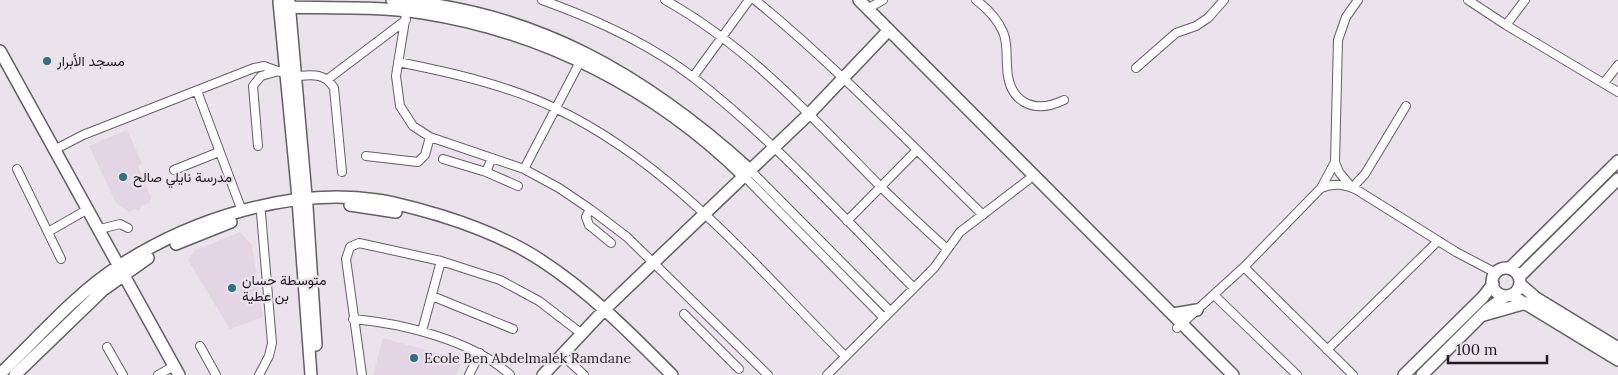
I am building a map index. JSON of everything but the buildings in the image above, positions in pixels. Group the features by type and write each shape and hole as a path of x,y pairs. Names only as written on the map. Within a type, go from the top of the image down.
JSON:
{"main road":[{"path":"392,0 583,56 674,116 747,173"},
{"path":"859,0 1173,314 1179,326 1223,375"},
{"path":"318,375 303,204 287,73 284,4 412,7"},
{"path":"543,375 603,311 810,112 888,31"},
{"path":"888,31 895,43 1028,180 1232,375"},
{"path":"0,51 177,370"},
{"path":"1404,375 1483,297 1502,269 1510,268 1618,160"},
{"path":"1422,375 1480,317 1517,291 1520,280 1530,265 1618,179"},
{"path":"15,375 122,270 182,240 221,225 303,204"},
{"path":"303,204 310,375"},
{"path":"0,374 72,305 122,270 187,230 242,211 303,204 349,205 381,209 469,231 524,257 603,311 672,375"},
{"path":"1530,265 1530,299"},
{"path":"1510,268 1520,280 1530,299 1618,360"},
{"path":"1494,279 1499,293 1530,299 1618,348"},
{"path":"1480,317 1530,299"},
{"path":"1173,314 1196,310"},
{"path":"603,311 663,375"}],"street":[{"path":"542,0 618,33 693,78 774,147 914,288"},
{"path":"665,0 722,37 810,112 881,186 946,248"},
{"path":"693,78 749,0"},
{"path":"755,0 844,77 983,215"},
{"path":"764,8 768,0"},
{"path":"867,9 883,0"},
{"path":"976,0 990,11 1004,32 1009,79 1017,96 1024,103 1038,107 1055,105 1064,100"},
{"path":"1136,68 1170,38 1208,18 1224,0"},
{"path":"1352,188 1339,172 1335,162 1338,40 1346,17 1358,0"},
{"path":"1468,0 1618,92"},
{"path":"1506,25 1524,0"},
{"path":"412,7 396,76 400,106 413,126 430,137 524,170 559,188 590,209 627,237 768,375"},
{"path":"328,79 412,7"},
{"path":"524,170 583,56"},
{"path":"398,62 457,74 498,86 557,109 632,154 703,214 845,356"},
{"path":"1604,83 1618,65"},
{"path":"56,149 83,135 259,67 264,66 287,73"},
{"path":"258,146 253,86 261,76 287,73 319,75 328,79 335,91 342,172"},
{"path":"197,91 242,211"},
{"path":"1352,188 1365,174 1406,106"},
{"path":"366,156 418,162 426,155 430,137"},
{"path":"847,221 917,150"},
{"path":"174,170 219,152"},
{"path":"486,172 492,158"},
{"path":"443,159 486,172 518,186"},
{"path":"1179,326 1244,268 1321,188 1335,162"},
{"path":"17,169 61,259"},
{"path":"747,173 890,311"},
{"path":"747,173 883,318"},
{"path":"827,375 934,268 946,248 960,232 1028,180"},
{"path":"1321,188 1339,184 1352,188 1438,241 1494,279"},
{"path":"48,232 88,209"},
{"path":"590,209 586,217 588,224 611,243"},
{"path":"259,375 269,356 272,343 262,213"},
{"path":"100,229 116,224 124,225 128,228"},
{"path":"1327,350 1438,241"},
{"path":"362,375 346,260 350,247 363,244 441,260 520,289 582,334"},
{"path":"422,331 441,260"},
{"path":"1244,268 1353,375"},
{"path":"1214,295 1297,375"},
{"path":"432,296 513,328"},
{"path":"684,314 739,369"},
{"path":"353,319 422,331 480,353 510,375"},
{"path":"711,340 721,328"},
{"path":"200,346 216,375"},
{"path":"107,347 123,375"},
{"path":"469,375 480,353"},
{"path":"561,354 584,375"},
{"path":"158,375 177,370"}],"shaded area":[{"name":"مدرسة نايلي صالح","path":"127,130 142,163 138,166 151,197 150,203 141,206 139,211 135,209 129,212 116,203 89,146"},
{"name":"متوسطة حسان بن عطية","path":"240,232 252,245 263,317 230,329 188,260 194,251"},
{"name":"Ecole Ben Abdelmalek Ramdane","path":"383,338 440,354 462,363 456,375 373,375"}],"place":[{"name":"مسجد الأبرار","path":"47,61"},
{"name":"مدرسة نايلي صالح","path":"123,177"},
{"name":"متوسطة حسان بن عطية","path":"232,288"},
{"name":"Ecole Ben Abdelmalek Ramdane","path":"414,358"}]}
